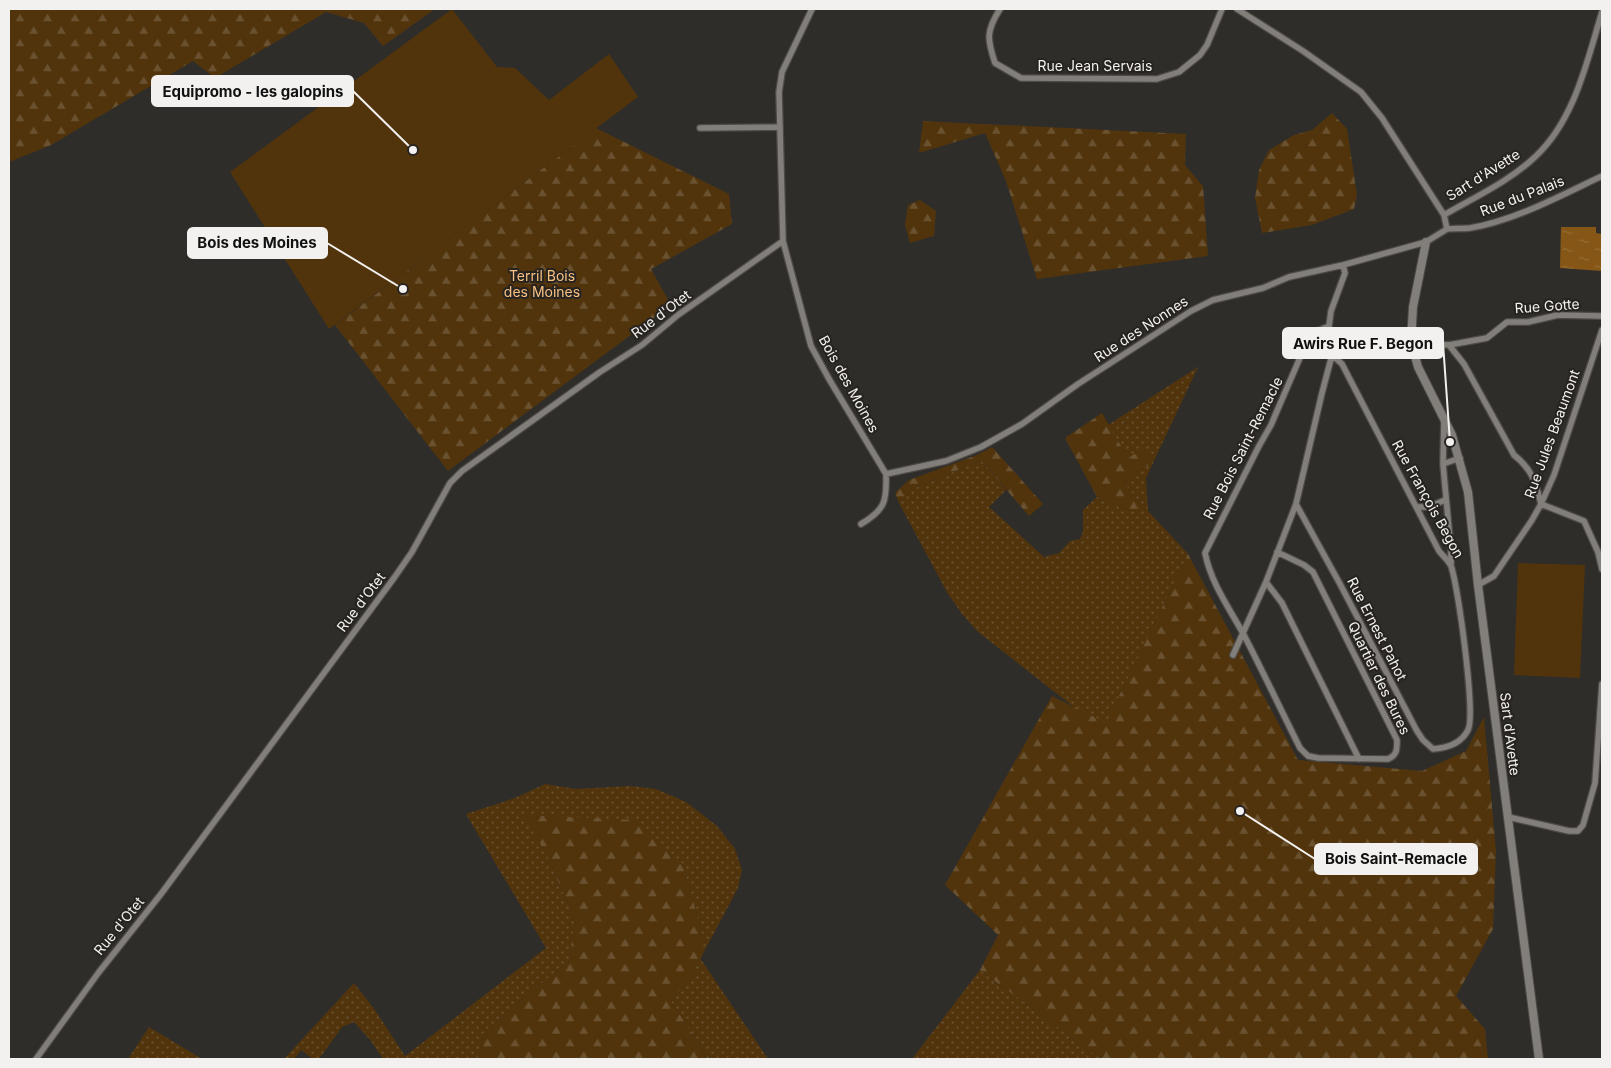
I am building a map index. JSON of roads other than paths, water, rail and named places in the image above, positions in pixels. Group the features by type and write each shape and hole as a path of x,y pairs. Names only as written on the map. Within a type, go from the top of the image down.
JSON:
{"street":[{"name":"Bois des Moines","path":"812,9 782,72 779,92 783,241 811,346 886,474"},
{"name":"Rue Jean Servais","path":"1000,9 990,25 989,44 992,54 995,63 1021,78 1157,79 1179,72 1200,55 1207,45 1222,9"},
{"path":"1237,9 1303,51 1361,92 1382,118 1444,215"},
{"name":"Sart d'Avette","path":"1447,229 1444,215 1512,175 1537,155 1560,127 1576,93 1602,12"},
{"path":"700,128 780,127"},
{"name":"Rue du Palais","path":"1447,229 1470,228 1498,221 1545,204 1602,176"},
{"path":"1426,242 1447,229"},
{"name":"Rue d'Otet","path":"36,1059 99,972 161,894 399,572 450,483 462,471 600,372 642,345 678,315 783,241"},
{"name":"Sart d'Avette","path":"1426,242 1412,307 1411,342 1418,367 1444,416 1460,458 1468,492 1478,585 1539,1059"},
{"name":"Rue des Nonnes","path":"886,474 946,460 981,447 1022,424 1078,384 1191,311 1213,300 1263,288 1288,277 1426,242"},
{"path":"1233,655 1266,582 1296,504 1332,355 1329,326 1331,311 1345,274 1343,264"},
{"name":"Rue Gotte","path":"1411,342 1448,345 1487,338 1507,322 1528,322 1558,315 1602,316"},
{"name":"Rue Bois Saint-Remacle","path":"1243,634 1208,566 1205,552 1274,418 1302,353 1318,331 1329,326"},
{"name":"Rue Jules Beaumont","path":"1478,585 1494,576 1541,504 1554,474 1602,330"},
{"path":"1448,345 1464,364 1514,455 1523,462 1535,480 1541,504 1584,522 1598,552 1602,569"},
{"name":"Rue François Begon","path":"1332,355 1342,364 1439,551 1451,564 1457,588 1471,706 1469,729 1459,741 1447,748"},
{"name":"Sart d'Avette","path":"1444,416 1443,464 1451,564"},
{"path":"1443,464 1460,458"},
{"path":"861,524 880,511 887,492 886,474"},
{"path":"1417,507 1429,507 1446,500"},
{"name":"Rue Ernest Pahot","path":"1296,504 1417,731 1433,749 1447,748"},
{"name":"Quartier des Bures","path":"1277,552 1304,565 1313,572 1397,740 1398,750 1394,756 1388,759 1359,759"},
{"path":"1243,634 1300,748 1308,756 1318,758 1359,759 1282,603 1266,582"},
{"path":"1508,817 1569,831 1578,831 1583,825 1595,783 1602,684"}],"water":[{"path":"1561,227 1596,227 1596,233 1602,234 1602,271 1560,268"}],"place":[{"name":"Equipromo - les galopins","path":"413,150"},
{"name":"Bois des Moines","path":"403,289"},
{"name":"Awirs Rue F. Begon","path":"1450,442"},
{"name":"Bois Saint-Remacle","path":"1240,811"}],"park label":[{"name":"Terril Bois des Moines","path":"542,284"}]}
